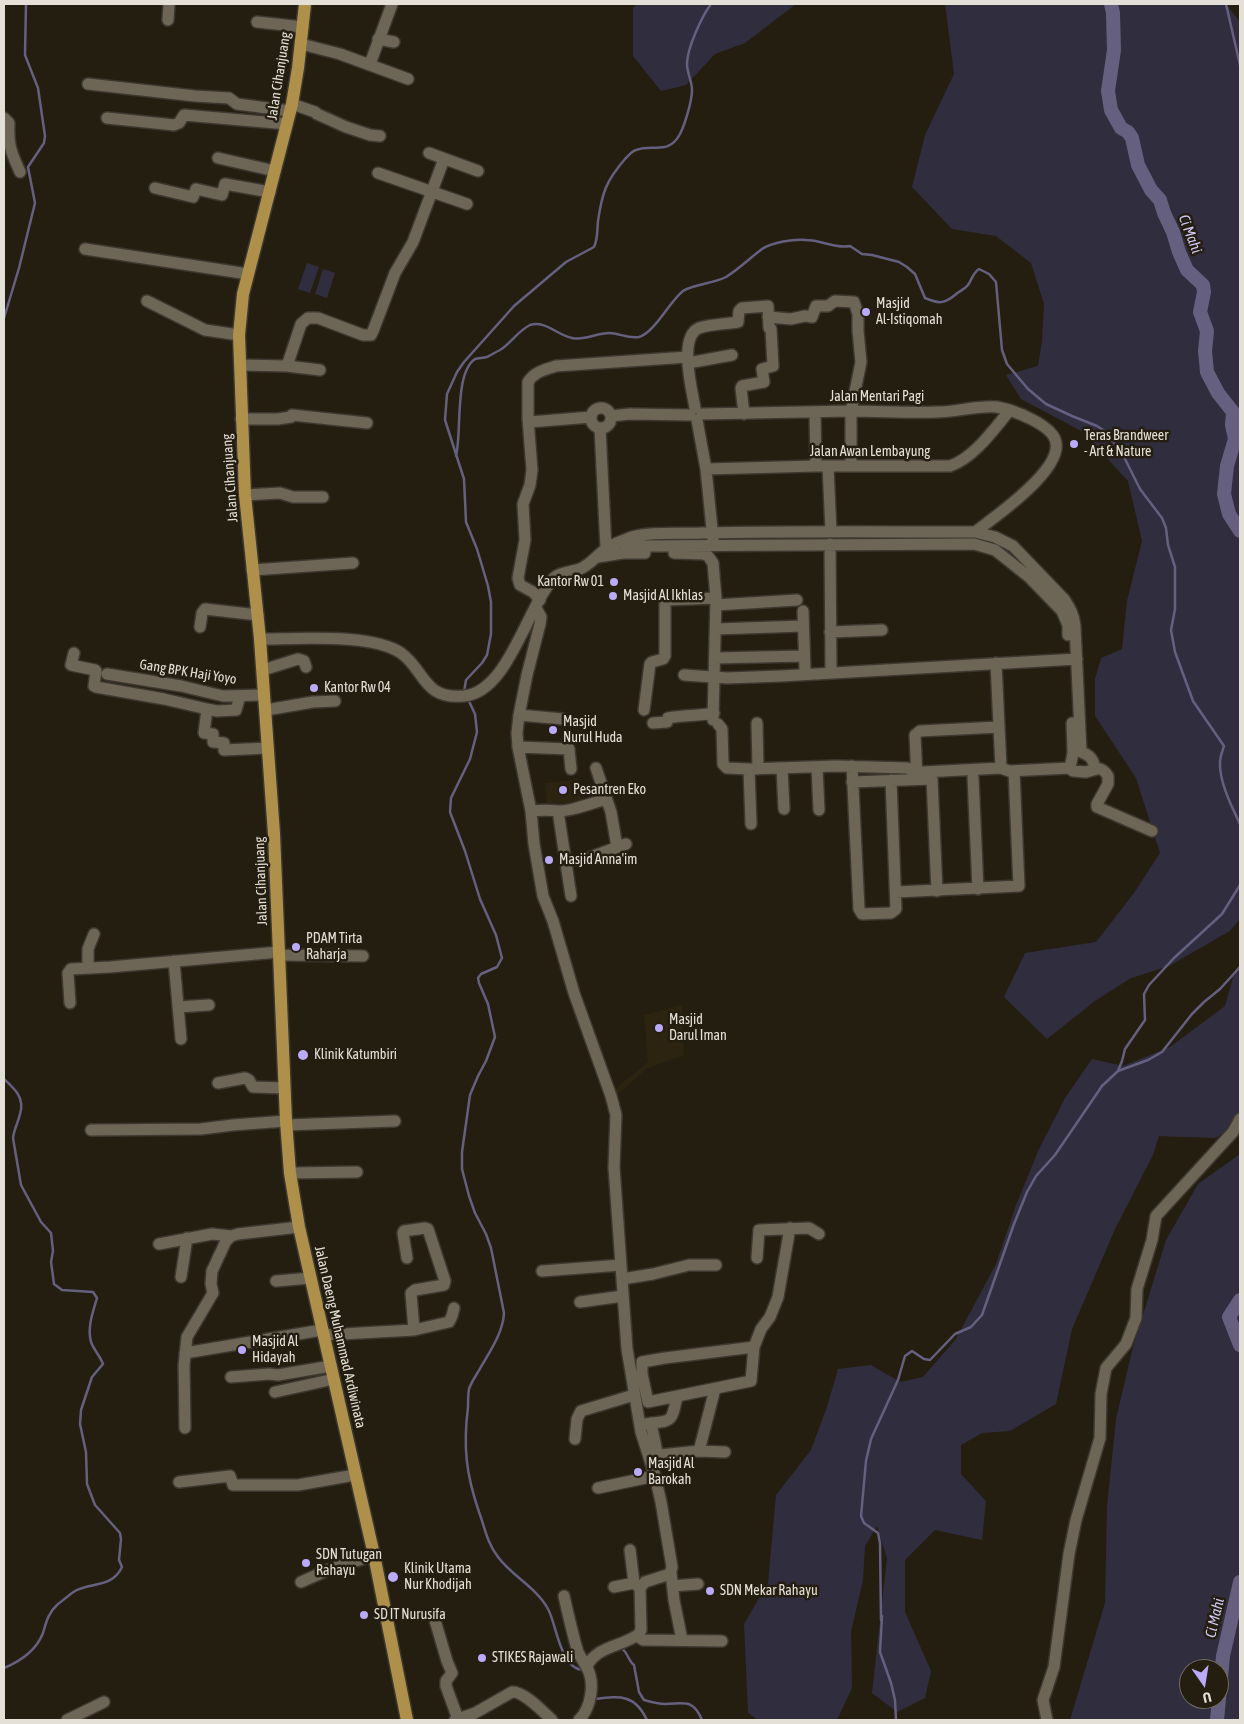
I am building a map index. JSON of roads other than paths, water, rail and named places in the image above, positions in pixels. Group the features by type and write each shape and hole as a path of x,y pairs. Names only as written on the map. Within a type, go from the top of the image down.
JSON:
{"main road":[{"name":"Jalan Cihanjuang","path":"279,954 266,710 245,495 239,335 243,294 291,107 305,4"},
{"name":"Jalan Daeng Muhammad Ardiwinata","path":"279,954 286,1123 290,1173 299,1227 374,1555 407,1720"}],"street":[{"path":"168,20 169,4"},
{"path":"370,64 392,4"},
{"path":"256,22 303,27"},
{"path":"378,39 394,42"},
{"path":"301,44 340,54 408,79"},
{"path":"88,84 229,98 237,104 291,107 315,112 346,127 370,135 380,136"},
{"path":"107,118 174,125 179,123 184,115 286,126"},
{"path":"4,118 9,123 8,141 20,172"},
{"path":"239,124 286,126"},
{"path":"429,153 478,171"},
{"path":"218,158 275,171"},
{"path":"287,366 301,324 308,318 318,318 363,335 371,335 395,273 413,242 444,159"},
{"path":"378,174 467,204"},
{"path":"155,188 193,197 196,189 222,195 225,184 270,192"},
{"path":"85,249 248,274"},
{"path":"147,301 205,330 239,335"},
{"path":"768,317 791,319 805,316 812,317 816,306 828,306 835,301 854,302 858,314 861,362 851,411 851,466"},
{"path":"713,546 706,469 688,360 688,341 694,332 705,327 738,322 739,310 742,308 768,306 773,366 762,369 764,382 742,386 744,414"},
{"path":"725,1452 699,1451 660,1455 657,1452 634,1395 627,1350 622,1296 614,1167 616,1115 574,993 553,921 543,896 534,844 531,811 517,733 527,675 541,617 533,592 518,582 525,540 523,504 530,485 532,470 530,422 528,419 528,382 531,376 556,366 688,360 732,355"},
{"path":"240,365 287,366 320,370"},
{"name":"Jalan Mentari Pagi","path":"611,416 630,414 744,414 851,411 940,412 995,407 1029,417 1053,435 1056,442 1054,458 1050,467 1011,504 975,532"},
{"path":"599,408 605,409 611,416 608,425 600,428 594,426 591,417 593,411 599,408"},
{"name":"Jalan Awan Lembayung","path":"706,469 816,466 942,467 956,464 965,458 989,435 1010,410"},
{"path":"815,412 816,466"},
{"path":"241,419 278,419 291,417 292,415 367,423"},
{"path":"530,422 591,417"},
{"path":"600,428 606,548"},
{"path":"828,466 832,532 836,540 831,544"},
{"path":"245,495 280,493 293,496 323,497"},
{"path":"260,639 324,638 357,640 386,646 401,653 430,688 449,695 465,696 488,686 503,666 556,576 580,569 598,557 606,548 638,535 975,532 995,537 1013,546 1064,599 1073,659 1077,752 1070,768"},
{"path":"619,542 637,546 974,544 987,547 1005,557 1066,609"},
{"path":"831,544 831,673"},
{"path":"598,557 633,553 704,554 708,556 712,563 716,602 714,648 715,719 722,729 723,764 727,768 852,766 907,768 917,776 932,779 1001,775 1008,770"},
{"path":"252,570 353,563"},
{"path":"644,710 650,664 663,659 665,656 665,600 800,605 805,670"},
{"path":"200,627 203,610 205,609 258,615"},
{"path":"716,629 803,626"},
{"path":"830,632 882,630"},
{"path":"74,653 71,665 95,670 94,686 96,687 217,711 236,710 240,696"},
{"path":"715,658 804,656"},
{"path":"263,670 298,659 304,661 306,667"},
{"path":"684,675 727,678 1073,659"},
{"path":"896,892 1019,886 1008,770 999,727 996,664"},
{"name":"Gang BPK Haji Yoyo","path":"108,674 181,686 223,696 264,695"},
{"path":"266,710 313,702 335,701"},
{"path":"207,709 204,733 213,734 213,742 224,744 224,750 268,748"},
{"path":"519,715 563,719"},
{"path":"653,723 664,724 668,718 675,716 698,716 715,719"},
{"path":"751,824 757,723"},
{"path":"917,776 914,735 916,733 920,731 999,727"},
{"path":"518,747 569,749 571,769"},
{"path":"1077,752 1088,754 1093,760 1095,768"},
{"path":"852,766 859,912 866,914 894,912 897,907 891,780"},
{"path":"817,767 819,810"},
{"path":"580,861 622,845 596,768"},
{"path":"782,768 784,809"},
{"path":"852,782 1008,770 1070,768 1073,771 1087,772 1095,768"},
{"path":"1095,768 1106,773 1109,781 1097,807 1152,832"},
{"path":"973,777 978,889"},
{"path":"932,779 937,891"},
{"path":"531,811 554,809 558,811 606,799"},
{"path":"558,811 571,896"},
{"path":"88,968 89,947 94,934"},
{"path":"70,1003 69,970 279,954 363,956"},
{"path":"174,961 181,1039"},
{"path":"178,1007 209,1005"},
{"path":"218,1082 245,1078 249,1080 253,1087 284,1088"},
{"path":"1047,1720 1043,1700 1051,1682 1054,1667 1069,1554 1076,1520 1100,1438 1101,1394 1106,1368 1126,1344 1136,1318 1137,1289 1152,1240 1156,1216 1233,1132 1240,1120"},
{"path":"91,1130 201,1129 233,1125 395,1121"},
{"path":"290,1173 357,1172"},
{"path":"159,1244 212,1234 231,1236 299,1227"},
{"path":"754,1347 642,1362 642,1374 648,1402 751,1381 754,1347 761,1329 770,1317 778,1296 790,1228"},
{"path":"758,1258 760,1230 809,1228 819,1234"},
{"path":"407,1258 404,1231 428,1229 445,1281 444,1285 415,1290 411,1293 414,1330"},
{"path":"185,1428 183,1400 187,1337 213,1293 211,1284 212,1271 226,1241 231,1236"},
{"path":"181,1277 187,1238"},
{"path":"542,1271 621,1265"},
{"path":"622,1279 689,1265 716,1265"},
{"path":"276,1281 311,1278"},
{"path":"580,1302 622,1296"},
{"path":"185,1354 323,1332 414,1330 449,1322 454,1308"},
{"path":"231,1377 278,1374 331,1366"},
{"path":"275,1392 334,1379"},
{"path":"699,1451 715,1389"},
{"path":"575,1439 577,1420 581,1411 634,1395"},
{"path":"645,1423 669,1420 673,1416 677,1396"},
{"path":"645,1423 661,1502 672,1567 674,1600 682,1640"},
{"path":"179,1482 230,1476 234,1485 298,1485 356,1475"},
{"path":"598,1488 655,1476"},
{"path":"587,1666 590,1660 597,1654 637,1636 641,1630 637,1586 630,1550"},
{"path":"301,1582 328,1570 374,1555"},
{"path":"614,1587 637,1586 671,1573"},
{"path":"673,1586 698,1584"},
{"path":"564,1596 578,1651 582,1661 587,1666 591,1682 589,1702 583,1716 579,1720"},
{"path":"434,1617 452,1673 446,1681 446,1686 457,1720 475,1713 512,1692 517,1692 552,1720"},
{"path":"637,1636 644,1640 722,1641"},
{"path":"67,1720 104,1702"}],"waterway":[{"path":"4,318 35,203 28,167 44,143 45,136 38,88 25,55 26,4"},
{"path":"464,692 466,680 487,655 491,634 491,602 477,549 466,522 464,479 445,420 447,394 464,362 514,306 566,262 594,247 603,195 613,174 625,159 632,152 642,148 660,148 670,145 680,134 692,95 687,64 689,50 699,24 711,4"},
{"name":"Ci Mahi","path":"1111,4 1114,50 1108,91 1111,110 1121,128 1128,132 1132,138 1138,165 1151,190 1160,200 1187,270 1203,285 1204,292 1200,312 1207,331 1205,351 1207,372 1218,393 1233,412 1232,425 1235,439 1227,466 1224,494 1229,514 1240,531"},
{"path":"1226,4 1240,65"},
{"path":"456,456 461,390 468,366 475,359 487,357 500,350 530,325 541,324 577,339 609,333 639,337 651,329 683,291 726,277 762,249 772,244 789,241 812,240 844,247 850,246 862,254 899,262 915,274 925,298 938,302 948,300 965,288 979,269 989,274 996,282 1002,350 1007,364 1028,389 1046,404 1097,426 1106,432 1122,453 1140,489 1162,518 1175,567 1175,609 1171,630 1175,652 1193,701 1224,746 1221,754 1220,770 1227,794 1240,824"},
{"path":"468,699 475,714 477,732 470,759 451,798 450,812 480,899 496,935 502,958 497,967 481,974 478,978 488,1004 495,1037 470,1095 462,1152 462,1169 475,1213 491,1248 504,1313 498,1336 469,1389 466,1435 468,1473 494,1552 510,1570 538,1595 548,1609 560,1646 570,1663 577,1668 585,1670"},
{"path":"1118,1071 1125,1049 1145,1020 1144,994 1149,985 1174,958 1222,914 1240,885"},
{"path":"896,1720 895,1700 880,1652 882,1616 881,1620 880,1543 878,1533 864,1523 861,1516 866,1461 871,1439 898,1380 905,1356 912,1351 924,1359 930,1360 955,1334 971,1327 982,1315 1027,1192 1036,1176 1055,1155 1102,1086 1118,1071 1148,1060 1162,1052 1192,1014 1220,989 1240,967"},
{"path":"4,1079 18,1094 21,1103 13,1138 21,1185 41,1222 51,1233 53,1251 51,1262 54,1284 62,1290 93,1292 97,1298 91,1320 90,1336 92,1345 103,1364 92,1377 81,1410 80,1424 86,1452 87,1484 95,1505 120,1533 119,1560 122,1567 113,1578 101,1584 81,1588 57,1605 49,1615 43,1633 32,1650 22,1659 4,1668"},
{"name":"Ci Mahi","path":"1240,1300 1229,1317 1240,1345"},
{"name":"Ci Mahi","path":"1217,1720 1223,1656 1240,1582"},
{"path":"621,1648 634,1665 639,1692 644,1700 662,1704 683,1703 691,1705 699,1713 702,1720"},
{"path":"593,1698 619,1697 632,1701 647,1720"}],"place":[{"name":"Masjid Al-Istiqomah","path":"866,312"},
{"name":"Teras Brandweer - Art & Nature","path":"1074,444"},
{"name":"Kantor Rw 01","path":"614,582"},
{"name":"Masjid Al Ikhlas","path":"613,596"},
{"name":"Kantor Rw 04","path":"314,688"},
{"name":"Masjid Nurul Huda","path":"553,730"},
{"name":"Pesantren Eko","path":"563,790"},
{"name":"Masjid Anna'im","path":"549,860"},
{"name":"PDAM Tirta Raharja","path":"296,947"},
{"name":"Masjid Darul Iman","path":"659,1028"},
{"name":"Klinik Katumbiri","path":"303,1055"},
{"name":"Masjid Al Hidayah","path":"242,1350"},
{"name":"Masjid Al Barokah","path":"638,1472"},
{"name":"SDN Tutugan Rahayu","path":"306,1563"},
{"name":"Klinik Utama Nur Khodijah","path":"393,1577"},
{"name":"SDN Mekar Rahayu","path":"710,1591"},
{"name":"SD IT Nurusifa","path":"364,1615"},
{"name":"STIKES Rajawali","path":"482,1658"}]}
